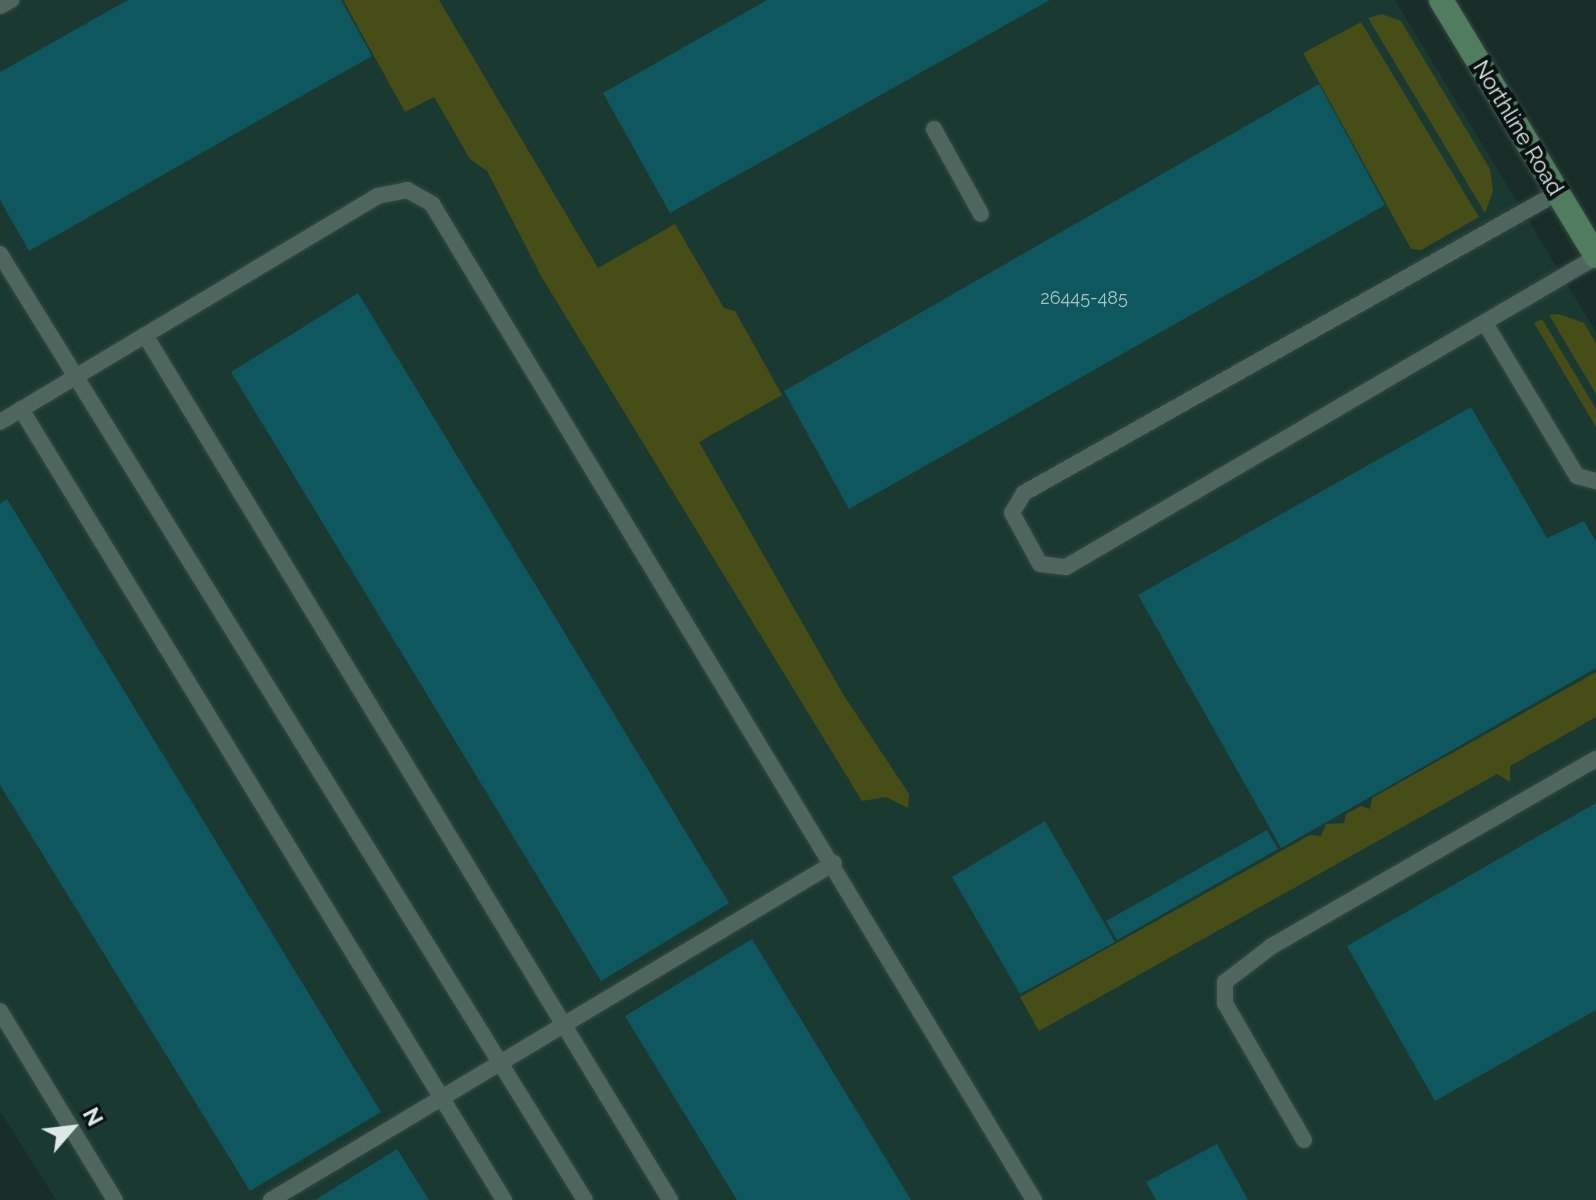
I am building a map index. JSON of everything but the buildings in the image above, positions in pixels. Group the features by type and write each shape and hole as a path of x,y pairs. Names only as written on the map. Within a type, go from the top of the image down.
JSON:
{"main road":[{"name":"Northline Road","path":"1441,0 1596,256"}],"lane":[{"path":"0,6 11,0"},
{"path":"934,129 981,214"},
{"path":"0,422 377,196 407,190 432,204 834,863 1034,1200"},
{"path":"1557,193 1024,493 1012,513 1040,564 1066,567 1596,256"},
{"path":"0,254 78,375 585,1200"},
{"path":"1485,323 1577,476 1596,481"},
{"path":"145,335 670,1200"},
{"path":"21,409 504,1200"},
{"path":"1304,1140 1225,1003 1225,982 1272,946 1596,759"},
{"path":"271,1200 834,863"},
{"path":"0,1011 115,1200"}],"shaded area":[{"path":"0,0 1395,0 1596,332 1596,1200 56,1200 0,1111"}],"green space":[{"path":"343,0 439,0 598,268 675,224 724,308 735,311 782,395 699,442 843,694 909,794 908,808 886,797 862,801 541,276 487,171 470,159 434,97 405,112"},
{"path":"1382,14 1401,21 1490,169 1493,191 1485,213 1368,18"},
{"path":"1361,22 1479,217 1421,250 1411,249 1303,53"},
{"path":"1559,314 1584,323 1596,343 1596,394 1549,315"},
{"path":"1542,319 1596,409 1596,427 1534,323"},
{"path":"1596,672 1596,717 1510,766 1510,782 1497,774 1039,1031 1020,997 1310,835 1321,836 1326,824 1344,823 1346,814 1361,806 1370,809 1372,798"}]}
